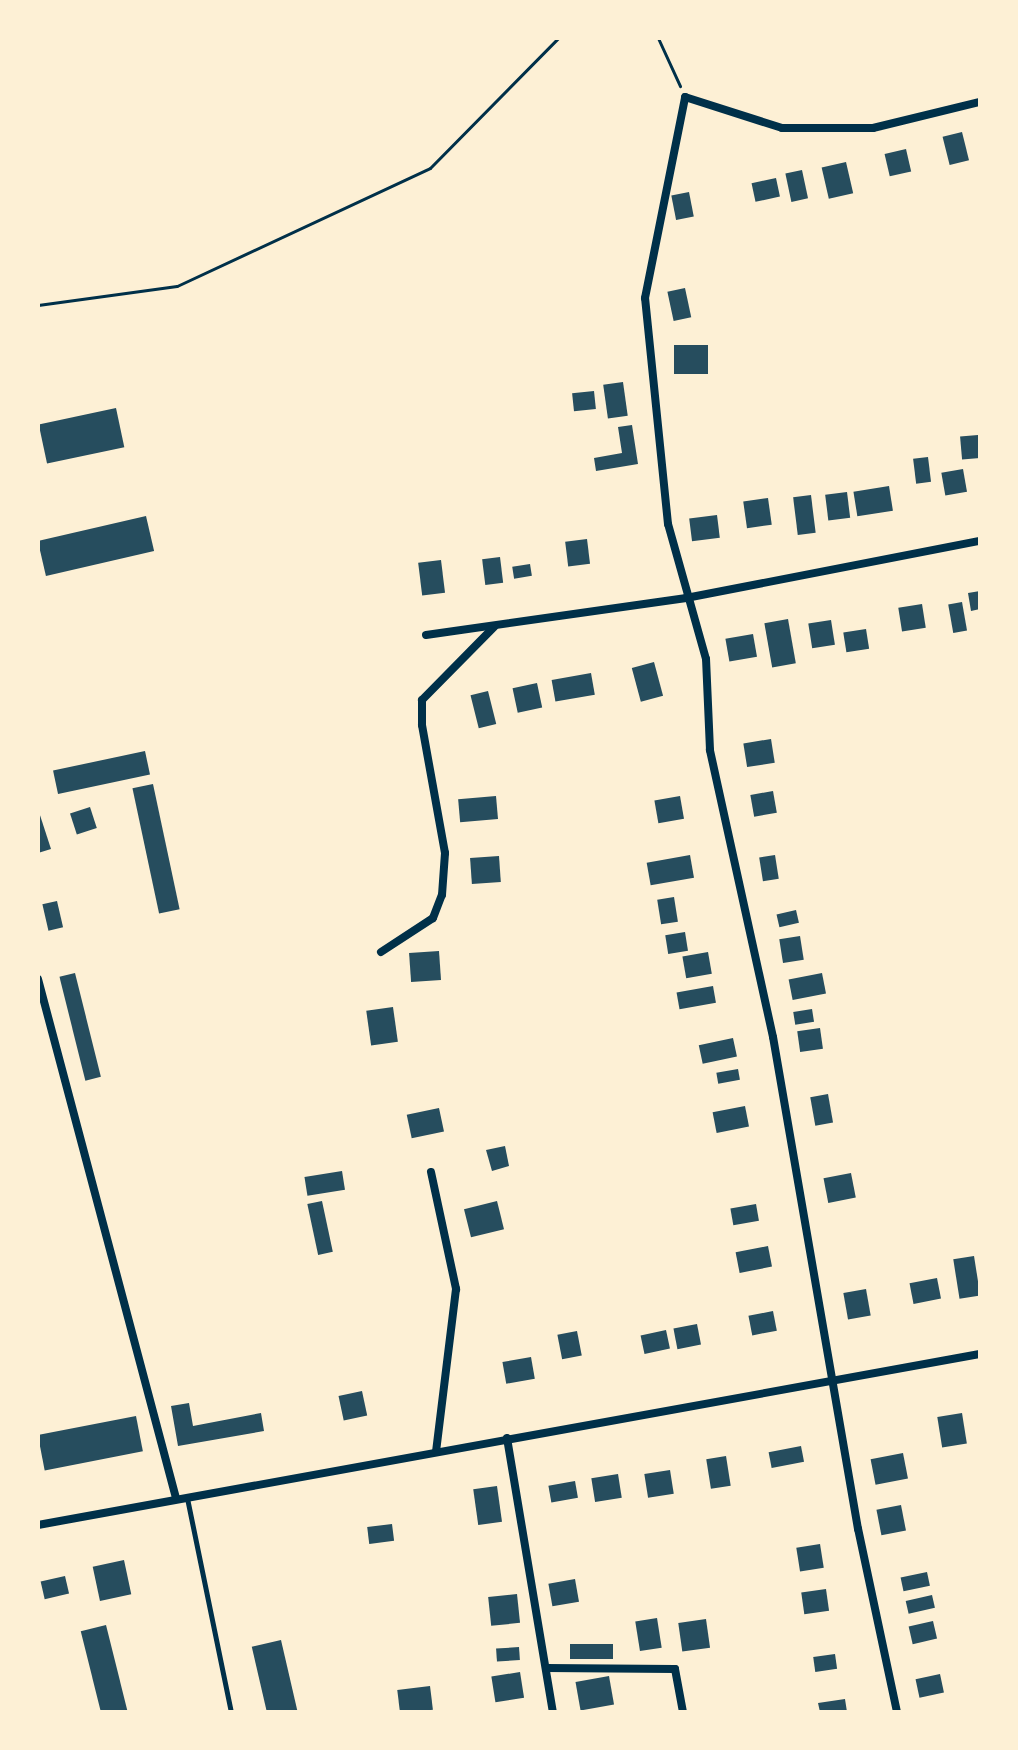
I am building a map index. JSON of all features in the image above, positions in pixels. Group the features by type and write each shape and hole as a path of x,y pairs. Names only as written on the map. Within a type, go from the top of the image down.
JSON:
{"street":[{"path":"897,1712 858,1529 773,1037 710,750 706,659 686,598 668,524 645,298 685,97 782,128 873,128 980,102"},
{"path":"426,635 686,598 980,541"},
{"path":"381,952 433,918 442,895 445,853 422,725 422,700 441,676 496,625"},
{"path":"38,979 181,1497"},
{"path":"431,1172 456,1289 436,1451"},
{"path":"38,1525 980,1354"},
{"path":"507,1438 553,1712"},
{"path":"546,1668 675,1669 683,1712"}],"lane":[{"path":"181,1497 231,1712"}],"path":[{"path":"38,305 177,286 430,168 558,38"},
{"path":"658,38 685,97"}],"building":[{"path":"962,132 969,160 950,165 943,137"},
{"path":"906,149 911,171 890,176 885,154"},
{"path":"846,162 853,193 829,199 822,168"},
{"path":"802,170 808,198 791,202 785,174"},
{"path":"776,178 780,197 755,202 752,183"},
{"path":"689,192 694,217 676,220 671,195"},
{"path":"685,288 691,317 674,321 667,292"},
{"path":"674,345 708,345 708,374 674,374"},
{"path":"623,382 628,416 608,418 603,385"},
{"path":"594,391 596,409 574,411 572,393"},
{"path":"116,408 124,447 47,464 39,424"},
{"path":"632,425 638,464 596,471 594,458 622,453 618,427"},
{"path":"978,435 980,458 962,459 960,437"},
{"path":"928,457 931,482 916,484 913,459"},
{"path":"963,469 967,492 945,495 941,473"},
{"path":"889,486 893,511 857,516 853,492"},
{"path":"847,492 850,518 828,520 825,495"},
{"path":"811,495 816,533 798,535 793,497"},
{"path":"768,498 772,525 747,528 743,501"},
{"path":"717,515 720,538 692,541 689,518"},
{"path":"146,516 154,551 46,576 38,541"},
{"path":"587,539 590,564 568,566 565,542"},
{"path":"500,557 503,583 485,585 482,559"},
{"path":"441,560 445,593 422,596 418,563"},
{"path":"530,564 532,576 514,579 512,567"},
{"path":"980,591 980,609 971,611 968,593"},
{"path":"962,602 967,631 953,633 948,604"},
{"path":"922,604 926,628 902,631 898,608"},
{"path":"788,619 796,663 772,667 764,623"},
{"path":"831,620 835,645 812,648 808,624"},
{"path":"866,629 869,649 846,652 843,633"},
{"path":"753,634 757,657 729,662 725,639"},
{"path":"654,662 663,696 641,702 632,668"},
{"path":"591,673 595,695 555,702 552,680"},
{"path":"537,683 542,707 518,713 513,688"},
{"path":"488,691 496,724 479,728 471,695"},
{"path":"771,739 775,763 747,767 743,743"},
{"path":"145,751 150,774 58,794 53,771"},
{"path":"153,784 180,909 159,914 132,788"},
{"path":"773,791 777,813 754,817 750,795"},
{"path":"496,796 498,819 460,822 458,799"},
{"path":"680,796 684,819 658,823 654,801"},
{"path":"90,807 97,828 77,834 70,813"},
{"path":"38,809 51,849 38,853"},
{"path":"690,855 694,878 651,885 647,863"},
{"path":"775,855 779,879 763,881 759,858"},
{"path":"499,856 501,882 472,884 470,858"},
{"path":"674,897 678,922 661,924 657,900"},
{"path":"57,901 63,927 48,931 42,904"},
{"path":"796,910 799,923 779,927 777,914"},
{"path":"685,932 688,951 668,954 665,935"},
{"path":"800,936 804,960 783,963 779,939"},
{"path":"439,951 441,980 411,982 409,953"},
{"path":"708,952 712,974 686,978 682,957"},
{"path":"75,973 101,1077 85,1081 59,977"},
{"path":"822,973 826,994 793,1000 789,979"},
{"path":"713,986 716,1003 680,1009 677,992"},
{"path":"393,1007 398,1042 371,1045 366,1011"},
{"path":"812,1009 814,1022 795,1025 793,1012"},
{"path":"820,1028 823,1049 800,1052 797,1031"},
{"path":"733,1038 737,1057 703,1064 699,1045"},
{"path":"738,1069 740,1080 718,1084 716,1073"},
{"path":"828,1094 833,1123 815,1126 810,1097"},
{"path":"745,1106 749,1127 717,1133 713,1112"},
{"path":"439,1108 444,1131 412,1138 407,1115"},
{"path":"505,1146 509,1166 492,1171 486,1150"},
{"path":"342,1171 345,1190 307,1196 304,1177"},
{"path":"851,1173 856,1198 828,1203 824,1178"},
{"path":"322,1201 333,1252 318,1255 307,1204"},
{"path":"497,1201 504,1229 471,1237 464,1209"},
{"path":"756,1204 759,1221 733,1225 730,1209"},
{"path":"768,1246 772,1267 740,1273 736,1252"},
{"path":"974,1256 980,1296 960,1299 953,1259"},
{"path":"937,1278 941,1299 914,1304 910,1283"},
{"path":"866,1289 871,1316 848,1320 843,1293"},
{"path":"773,1311 777,1331 752,1335 748,1316"},
{"path":"697,1324 701,1345 677,1349 673,1329"},
{"path":"666,1330 670,1349 645,1354 641,1335"},
{"path":"577,1331 582,1356 562,1359 557,1335"},
{"path":"531,1357 535,1379 506,1384 502,1362"},
{"path":"362,1391 367,1415 344,1420 339,1396"},
{"path":"189,1403 193,1426 261,1413 264,1431 178,1446 171,1406"},
{"path":"962,1413 967,1444 942,1448 937,1417"},
{"path":"136,1416 143,1451 45,1470 38,1435"},
{"path":"801,1446 804,1462 772,1468 769,1452"},
{"path":"903,1453 908,1479 876,1485 871,1459"},
{"path":"726,1456 731,1486 711,1489 706,1459"},
{"path":"670,1470 674,1494 648,1498 644,1474"},
{"path":"618,1474 622,1498 595,1502 591,1478"},
{"path":"575,1481 578,1498 551,1502 548,1486"},
{"path":"497,1486 502,1522 478,1525 473,1489"},
{"path":"901,1505 906,1531 881,1535 876,1510"},
{"path":"392,1524 394,1541 369,1544 367,1527"},
{"path":"820,1544 824,1568 800,1571 796,1548"},
{"path":"124,1560 131,1594 100,1601 93,1567"},
{"path":"927,1572 930,1586 904,1591 901,1578"},
{"path":"65,1576 69,1594 45,1599 41,1582"},
{"path":"575,1579 579,1602 552,1606 548,1584"},
{"path":"826,1589 829,1611 804,1614 801,1592"},
{"path":"517,1594 520,1623 491,1626 488,1597"},
{"path":"932,1595 935,1608 909,1614 906,1601"},
{"path":"657,1618 662,1648 640,1651 635,1621"},
{"path":"706,1619 710,1648 682,1652 678,1623"},
{"path":"933,1621 937,1639 913,1644 909,1627"},
{"path":"106,1625 128,1711 101,1712 81,1631"},
{"path":"281,1640 298,1712 267,1712 252,1647"},
{"path":"570,1644 613,1644 613,1659 570,1659"},
{"path":"519,1647 520,1660 497,1662 496,1649"},
{"path":"835,1654 837,1669 815,1672 813,1657"},
{"path":"520,1672 524,1698 495,1702 491,1677"},
{"path":"940,1674 944,1693 919,1698 916,1679"},
{"path":"609,1676 614,1705 581,1710 576,1682"},
{"path":"430,1686 433,1710 400,1712 397,1690"},
{"path":"845,1699 847,1712 820,1712 818,1703"}]}
